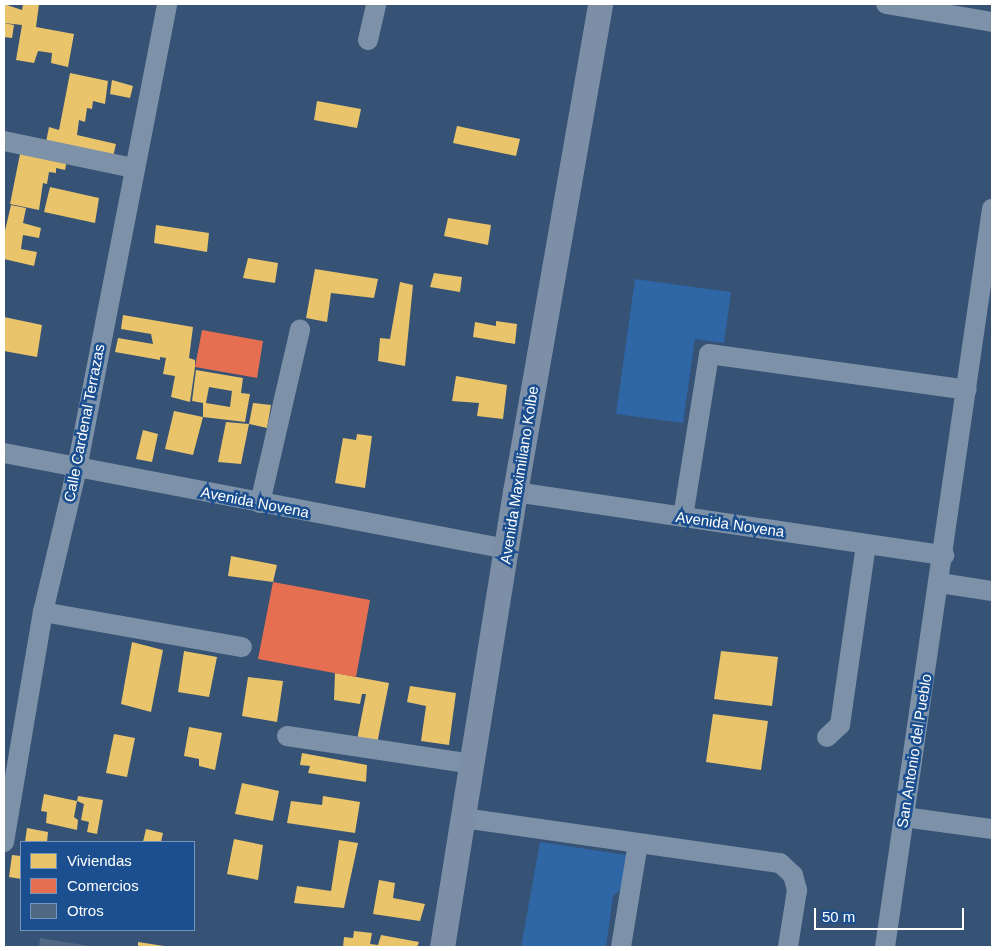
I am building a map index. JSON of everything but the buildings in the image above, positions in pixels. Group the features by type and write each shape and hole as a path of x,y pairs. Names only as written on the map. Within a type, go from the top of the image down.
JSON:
{"main road":[{"name":"Avenida Maximiliano Kolbe","path":"442,947 515,492 600,4"}],"street":[{"name":"Calle Cardenal Terrazas","path":"4,842 43,612 77,468 167,4"},
{"path":"368,40 376,4"},
{"path":"886,4 992,22"},
{"path":"4,141 134,168"},
{"name":"San Antonio del Pueblo","path":"885,947 967,390 989,262 992,209"},
{"path":"260,503 300,330"},
{"path":"683,517 709,354 967,390"},
{"name":"Avenida Novena","path":"4,454 507,549"},
{"name":"Avenida Novena","path":"515,492 944,555"},
{"path":"827,737 840,725 866,544"},
{"path":"940,583 992,591"},
{"path":"43,612 242,647"},
{"path":"287,736 472,764"},
{"path":"904,817 992,829"},
{"path":"463,818 780,863 793,875 797,890 788,947"},
{"path":"621,947 638,843"}],"shaded area":[{"path":"635,279 731,292 724,343 695,339 683,423 616,414"},
{"path":"540,842 626,855 622,889 613,896 606,947 521,947"}]}
